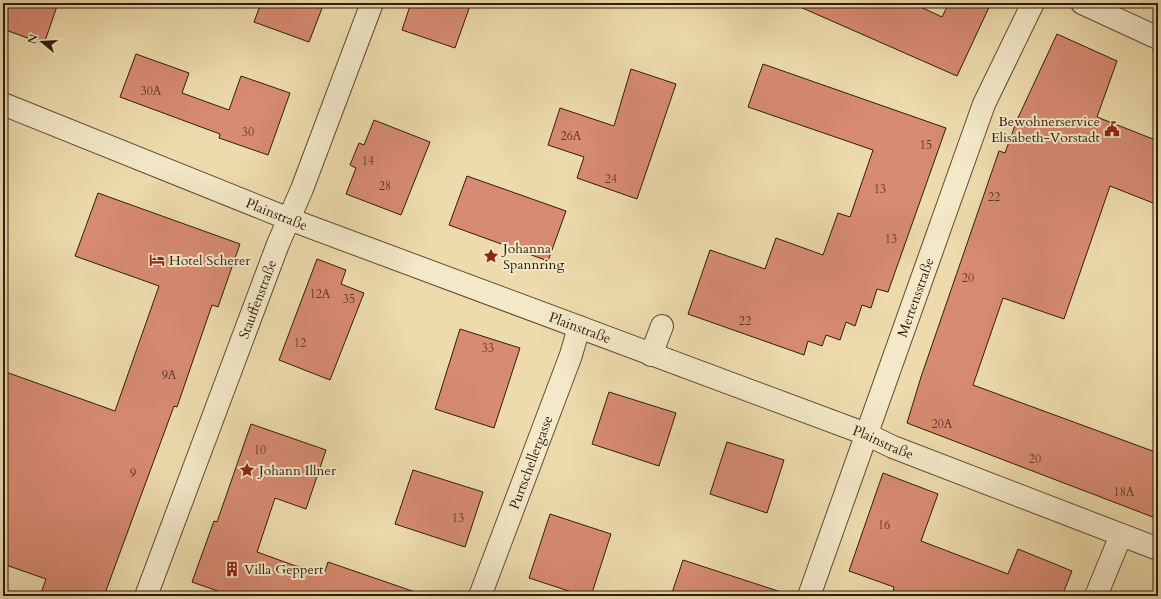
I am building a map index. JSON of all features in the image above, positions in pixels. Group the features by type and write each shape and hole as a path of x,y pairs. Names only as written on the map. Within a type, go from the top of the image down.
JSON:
{"street":[{"name":"Stauffenstraße","path":"146,596 278,244 372,3"},
{"name":"Mertensstraße","path":"810,596 866,434 984,104 1033,3"},
{"path":"1082,3 1158,38"},
{"name":"Plainstraße","path":"3,104 289,219 866,434 893,447 1158,549"},
{"path":"651,355 662,326"},
{"name":"Purtschellergasse","path":"480,596 571,355 579,327"},
{"path":"1096,596 1121,535"}],"building":[{"path":"3,3 58,3 44,44 3,29"},
{"path":"261,3 324,3 309,42 254,22"},
{"path":"411,3 471,3 455,48 402,30"},
{"path":"791,3 912,3 942,17 949,3 991,3 957,76"},
{"path":"1057,34 1117,61 1097,117 1158,141 1158,205 1110,186 1064,319 1003,298 973,385 1158,453 1158,519 907,423 921,377 999,151 1005,153 1017,120"},
{"path":"136,54 189,73 182,93 229,110 241,76 290,93 268,155 219,138 220,134 120,97"},
{"path":"763,64 946,128 888,292 877,289 871,308 862,305 855,326 846,322 840,340 826,335 822,346 808,341 804,355 688,314 710,250 765,269 776,238 823,255 838,213 850,217 873,150 748,107"},
{"path":"631,69 676,84 637,199 577,178 584,157 548,145 560,108 614,126"},
{"path":"374,120 430,142 401,215 346,194 356,168 350,165 359,143 364,145"},
{"path":"467,176 566,211 548,261 449,225"},
{"path":"98,193 240,244 218,307 212,305 177,407 174,406 104,596 40,596 46,579 3,564 3,371 115,411 159,286 75,256"},
{"path":"317,259 346,270 341,284 364,293 330,380 279,360"},
{"path":"460,329 520,348 494,428 435,409"},
{"path":"609,392 676,413 659,466 592,444"},
{"path":"251,424 326,450 306,509 275,498 257,552 324,574 328,562 415,592 414,596 232,596 192,582 214,521 217,522"},
{"path":"727,442 784,460 767,513 710,494"},
{"path":"413,470 483,492 465,547 395,524"},
{"path":"883,473 938,494 921,541 1008,574 1018,549 1072,571 1062,596 892,596 894,587 849,571"},
{"path":"550,514 611,534 591,596 584,596 529,578"},
{"path":"683,560 778,591 778,596 671,596"}],"place":[{"name":"Bewohnerservice Elisabeth-Vorstadt","path":"1112,129"},
{"name":"Johanna Spannring","path":"491,256"},
{"name":"Hotel Scherer","path":"157,260"},
{"name":"Johann Illner","path":"247,470"},
{"name":"Villa Geppert","path":"232,569"}]}
